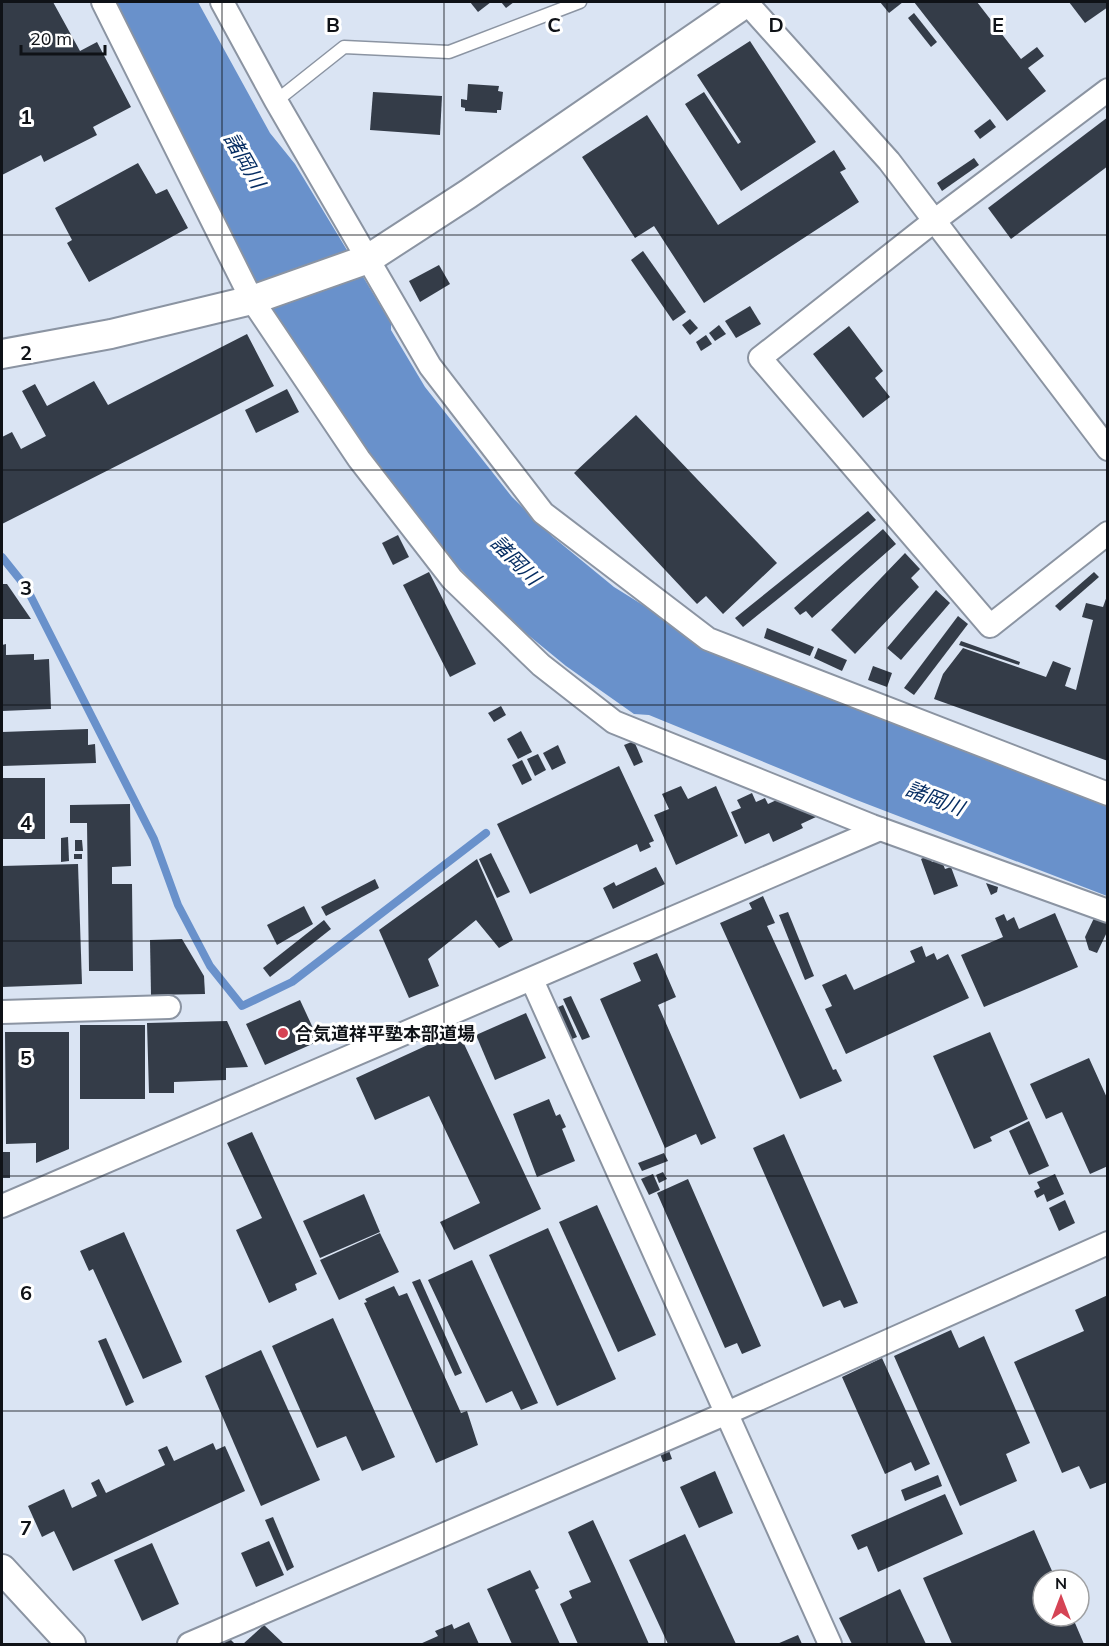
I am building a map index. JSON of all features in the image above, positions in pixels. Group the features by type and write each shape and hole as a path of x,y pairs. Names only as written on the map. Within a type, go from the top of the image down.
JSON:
{"street":[{"path":"103,2 252,300 359,459 452,579 541,665 614,722 880,829 1107,910"},
{"path":"222,2 276,101 430,366 543,513 708,639 1107,794"},
{"path":"2,354 111,334 252,300 368,260 747,2 889,161 1107,449"},
{"path":"1107,90 934,221 760,358 990,626 1107,533"},
{"path":"2,1206 880,829"},
{"path":"532,980 830,1644"},
{"path":"2,1012 169,1007"},
{"path":"189,1644 727,1413 1107,1244"},
{"path":"2,1569 71,1644"}],"lane":[{"path":"276,101 344,47 449,52 580,2"}],"water":[{"name":"諸岡川","path":"107,2 198,2 270,133 295,164 391,323 391,330 425,387 512,497 553,537 614,587 683,630 1107,802 1107,896 854,799 649,715 634,714 566,666 505,616 396,501 278,321 126,46"}],"building":[{"path":"2,2 53,2 80,51 97,42 131,107 93,127 97,135 44,162 41,155 2,175"},
{"path":"470,2 491,2 478,12"},
{"path":"501,2 514,2 506,8"},
{"path":"880,2 903,2 889,13"},
{"path":"914,2 977,2 1021,59 1037,47 1044,56 1028,68 1046,91 1007,121"},
{"path":"1069,2 1108,2 1108,7 1085,23"},
{"path":"914,13 937,42 931,47 908,18"},
{"path":"750,41 816,142 741,191 685,104 704,92 738,144 741,142 697,75"},
{"path":"468,84 499,86 498,91 503,92 501,110 497,110 497,113 465,111 465,108 461,107 461,99 467,100"},
{"path":"373,92 442,96 440,135 370,130"},
{"path":"647,115 718,225 834,150 846,169 840,172 859,202 704,303 654,226 635,238 582,157"},
{"path":"1108,117 1108,166 1011,239 988,208"},
{"path":"990,119 996,127 980,139 974,131"},
{"path":"974,158 979,165 942,191 937,183"},
{"path":"138,163 156,194 167,189 188,228 89,282 67,243 72,240 55,208"},
{"path":"643,251 686,312 673,321 631,260"},
{"path":"439,265 450,284 420,302 409,281"},
{"path":"750,306 761,324 736,338 725,321"},
{"path":"690,319 698,328 690,335 682,325"},
{"path":"719,325 726,334 715,341 709,333"},
{"path":"849,326 883,371 875,378 890,397 863,418 813,354"},
{"path":"247,334 274,386 2,524 2,437 12,432 21,449 46,436 22,391 35,384 47,406 94,381 108,405"},
{"path":"706,335 712,344 701,351 696,342"},
{"path":"287,389 299,412 256,433 245,410"},
{"path":"636,415 777,563 723,614 706,596 697,604 574,473"},
{"path":"868,511 876,520 743,627 735,618"},
{"path":"883,529 896,544 812,618 806,611 800,615 794,608"},
{"path":"398,535 409,557 393,565 382,543"},
{"path":"905,553 920,569 911,578 919,587 855,654 831,630"},
{"path":"429,572 476,664 450,677 403,585"},
{"path":"1094,572 1099,577 1060,611 1055,606"},
{"path":"2,584 7,584 31,619 2,619"},
{"path":"936,590 950,603 901,660 887,648"},
{"path":"1108,593 1108,761 934,699 943,674 963,648 1046,677 1053,661 1071,668 1065,686 1076,690 1093,620 1082,617 1086,603 1103,607"},
{"path":"958,616 968,624 914,695 904,688"},
{"path":"767,628 814,647 810,656 764,638"},
{"path":"961,641 1020,662 1019,665 959,645"},
{"path":"6,644 6,655 34,654 34,660 49,659 51,709 2,711 2,645"},
{"path":"818,648 847,660 842,671 814,658"},
{"path":"873,666 892,673 887,687 868,680"},
{"path":"501,706 506,715 494,722 488,713"},
{"path":"88,729 88,745 95,744 96,763 2,766 2,732"},
{"path":"521,731 532,752 518,759 507,739"},
{"path":"634,741 643,762 634,766 624,745"},
{"path":"558,745 566,763 552,770 543,753"},
{"path":"538,754 546,770 535,776 527,759"},
{"path":"522,760 532,780 522,785 512,765"},
{"path":"619,766 654,841 649,843 651,847 640,852 637,844 530,894 497,824"},
{"path":"2,778 45,778 45,839 2,839"},
{"path":"681,786 688,799 716,786 738,836 676,865 654,815 669,809 662,794"},
{"path":"752,793 756,802 765,798 768,804 785,796 810,806 816,817 801,824 803,828 773,842 769,833 745,844 731,812 741,808 737,800"},
{"path":"130,804 131,866 112,867 112,884 132,884 133,971 89,971 87,823 70,823 70,805"},
{"path":"68,837 69,861 61,862 61,838"},
{"path":"75,840 82,840 83,851 75,851"},
{"path":"491,853 510,892 497,898 479,859"},
{"path":"74,854 82,854 82,859 74,859"},
{"path":"929,855 932,862 941,859 945,869 951,867 958,886 934,895 921,859"},
{"path":"477,859 513,940 499,948 476,920 428,959 439,986 409,998 379,930"},
{"path":"78,864 82,984 2,987 2,866"},
{"path":"656,867 665,884 613,909 603,888 614,882 616,886"},
{"path":"375,879 379,888 326,916 321,907"},
{"path":"986,883 998,887 997,892 991,895"},
{"path":"763,896 775,923 767,926 833,1070 836,1069 842,1081 800,1099 720,923 752,909 749,903"},
{"path":"304,906 313,924 277,945 267,925"},
{"path":"788,912 814,976 805,980 779,915"},
{"path":"1055,913 1078,967 984,1007 961,955 1003,937 995,918 1004,914 1007,921 1014,917 1019,929"},
{"path":"1095,916 1108,921 1108,930 1097,953 1089,950 1085,937"},
{"path":"324,920 331,929 270,977 263,968"},
{"path":"182,939 204,976 205,994 151,995 150,940"},
{"path":"922,946 926,957 934,953 937,960 948,954 969,998 846,1054 825,1009 832,1006 822,985 846,974 854,990 915,962 910,951"},
{"path":"657,953 676,997 658,1005 716,1138 701,1145 696,1134 665,1148 600,999 641,981 633,963"},
{"path":"571,996 590,1037 582,1040 563,999"},
{"name":"合気道祥平塾本部道場","path":"300,1000 319,1041 265,1065 246,1024"},
{"path":"563,1005 577,1037 565,1042 551,1010"},
{"path":"526,1013 546,1058 495,1080 476,1035"},
{"path":"227,1021 248,1067 226,1068 226,1080 174,1082 174,1093 149,1093 147,1023"},
{"path":"80,1025 145,1025 145,1099 80,1099"},
{"path":"458,1031 541,1209 454,1250 440,1222 480,1203 429,1096 375,1120 356,1078"},
{"path":"5,1032 69,1032 69,1149 36,1163 36,1143 6,1144"},
{"path":"990,1032 1028,1119 990,1137 992,1141 974,1149 933,1056"},
{"path":"1089,1058 1108,1100 1108,1166 1090,1174 1062,1112 1046,1119 1030,1084"},
{"path":"549,1099 556,1116 560,1114 566,1127 562,1129 575,1161 537,1177 513,1114"},
{"path":"1029,1121 1049,1166 1029,1175 1009,1131"},
{"path":"252,1132 317,1274 295,1284 297,1290 269,1303 236,1230 262,1218 227,1143"},
{"path":"784,1134 858,1303 844,1308 840,1300 823,1307 753,1148"},
{"path":"2,1152 10,1152 10,1178 2,1178"},
{"path":"664,1153 668,1161 642,1171 638,1163"},
{"path":"663,1172 667,1179 659,1183 656,1175"},
{"path":"653,1174 660,1190 649,1195 641,1179"},
{"path":"1055,1174 1064,1194 1047,1202 1044,1194 1037,1198 1034,1191 1040,1188 1037,1182"},
{"path":"688,1179 761,1346 742,1354 737,1343 725,1348 657,1193"},
{"path":"364,1194 380,1232 320,1258 303,1221"},
{"path":"1065,1200 1075,1223 1059,1231 1049,1208"},
{"path":"597,1205 656,1335 618,1352 559,1222"},
{"path":"548,1228 616,1379 557,1406 489,1255"},
{"path":"124,1232 182,1362 143,1379 93,1269 89,1271 80,1251"},
{"path":"380,1233 399,1272 339,1300 320,1260"},
{"path":"472,1260 538,1403 521,1410 512,1391 486,1403 428,1280"},
{"path":"420,1279 462,1373 455,1376 412,1282"},
{"path":"394,1286 399,1296 407,1293 461,1413 467,1411 478,1445 436,1463 364,1303 367,1302 365,1299"},
{"path":"1108,1295 1108,1482 1090,1489 1079,1466 1062,1473 1014,1362 1084,1331 1075,1310"},
{"path":"333,1318 395,1457 362,1471 346,1436 317,1448 272,1346"},
{"path":"951,1330 959,1348 984,1336 1030,1443 1006,1454 1017,1481 960,1506 894,1356"},
{"path":"106,1338 134,1402 126,1406 98,1341"},
{"path":"261,1350 320,1480 261,1506 205,1376"},
{"path":"882,1358 930,1464 915,1471 911,1462 885,1474 842,1377"},
{"path":"213,1443 216,1450 225,1446 245,1491 73,1571 54,1531 42,1537 28,1506 64,1489 72,1508 97,1496 91,1483 99,1479 106,1493 165,1465 158,1450 167,1446 174,1461"},
{"path":"667,1445 672,1459 663,1462 658,1448"},
{"path":"715,1471 733,1513 699,1528 680,1487"},
{"path":"938,1475 942,1486 905,1501 901,1490"},
{"path":"945,1494 963,1534 878,1572 867,1546 858,1550 851,1535"},
{"path":"273,1517 294,1567 287,1571 265,1520"},
{"path":"593,1520 649,1644 578,1644 560,1604 572,1598 569,1591 591,1582 568,1532"},
{"path":"1034,1530 1051,1568 1031,1568 1031,1628 1077,1628 1084,1644 952,1644 923,1578"},
{"path":"685,1534 736,1644 668,1644 629,1560"},
{"path":"269,1541 284,1575 256,1587 241,1553"},
{"path":"152,1543 179,1604 142,1621 114,1560"},
{"path":"530,1570 539,1588 535,1590 560,1644 512,1644 487,1589"},
{"path":"900,1589 926,1644 852,1644 839,1618"},
{"path":"469,1622 479,1644 420,1644 438,1636 435,1631 452,1624 454,1629"},
{"path":"264,1625 284,1644 243,1644"},
{"path":"798,1635 802,1644 777,1644"},
{"path":"229,1638 235,1644 223,1644"}],"waterway":[{"path":"2,557 26,587 154,839 178,905 210,966 242,1006 292,982 486,833"}],"place":[{"name":"合気道祥平塾本部道場","path":"283,1033"}]}
